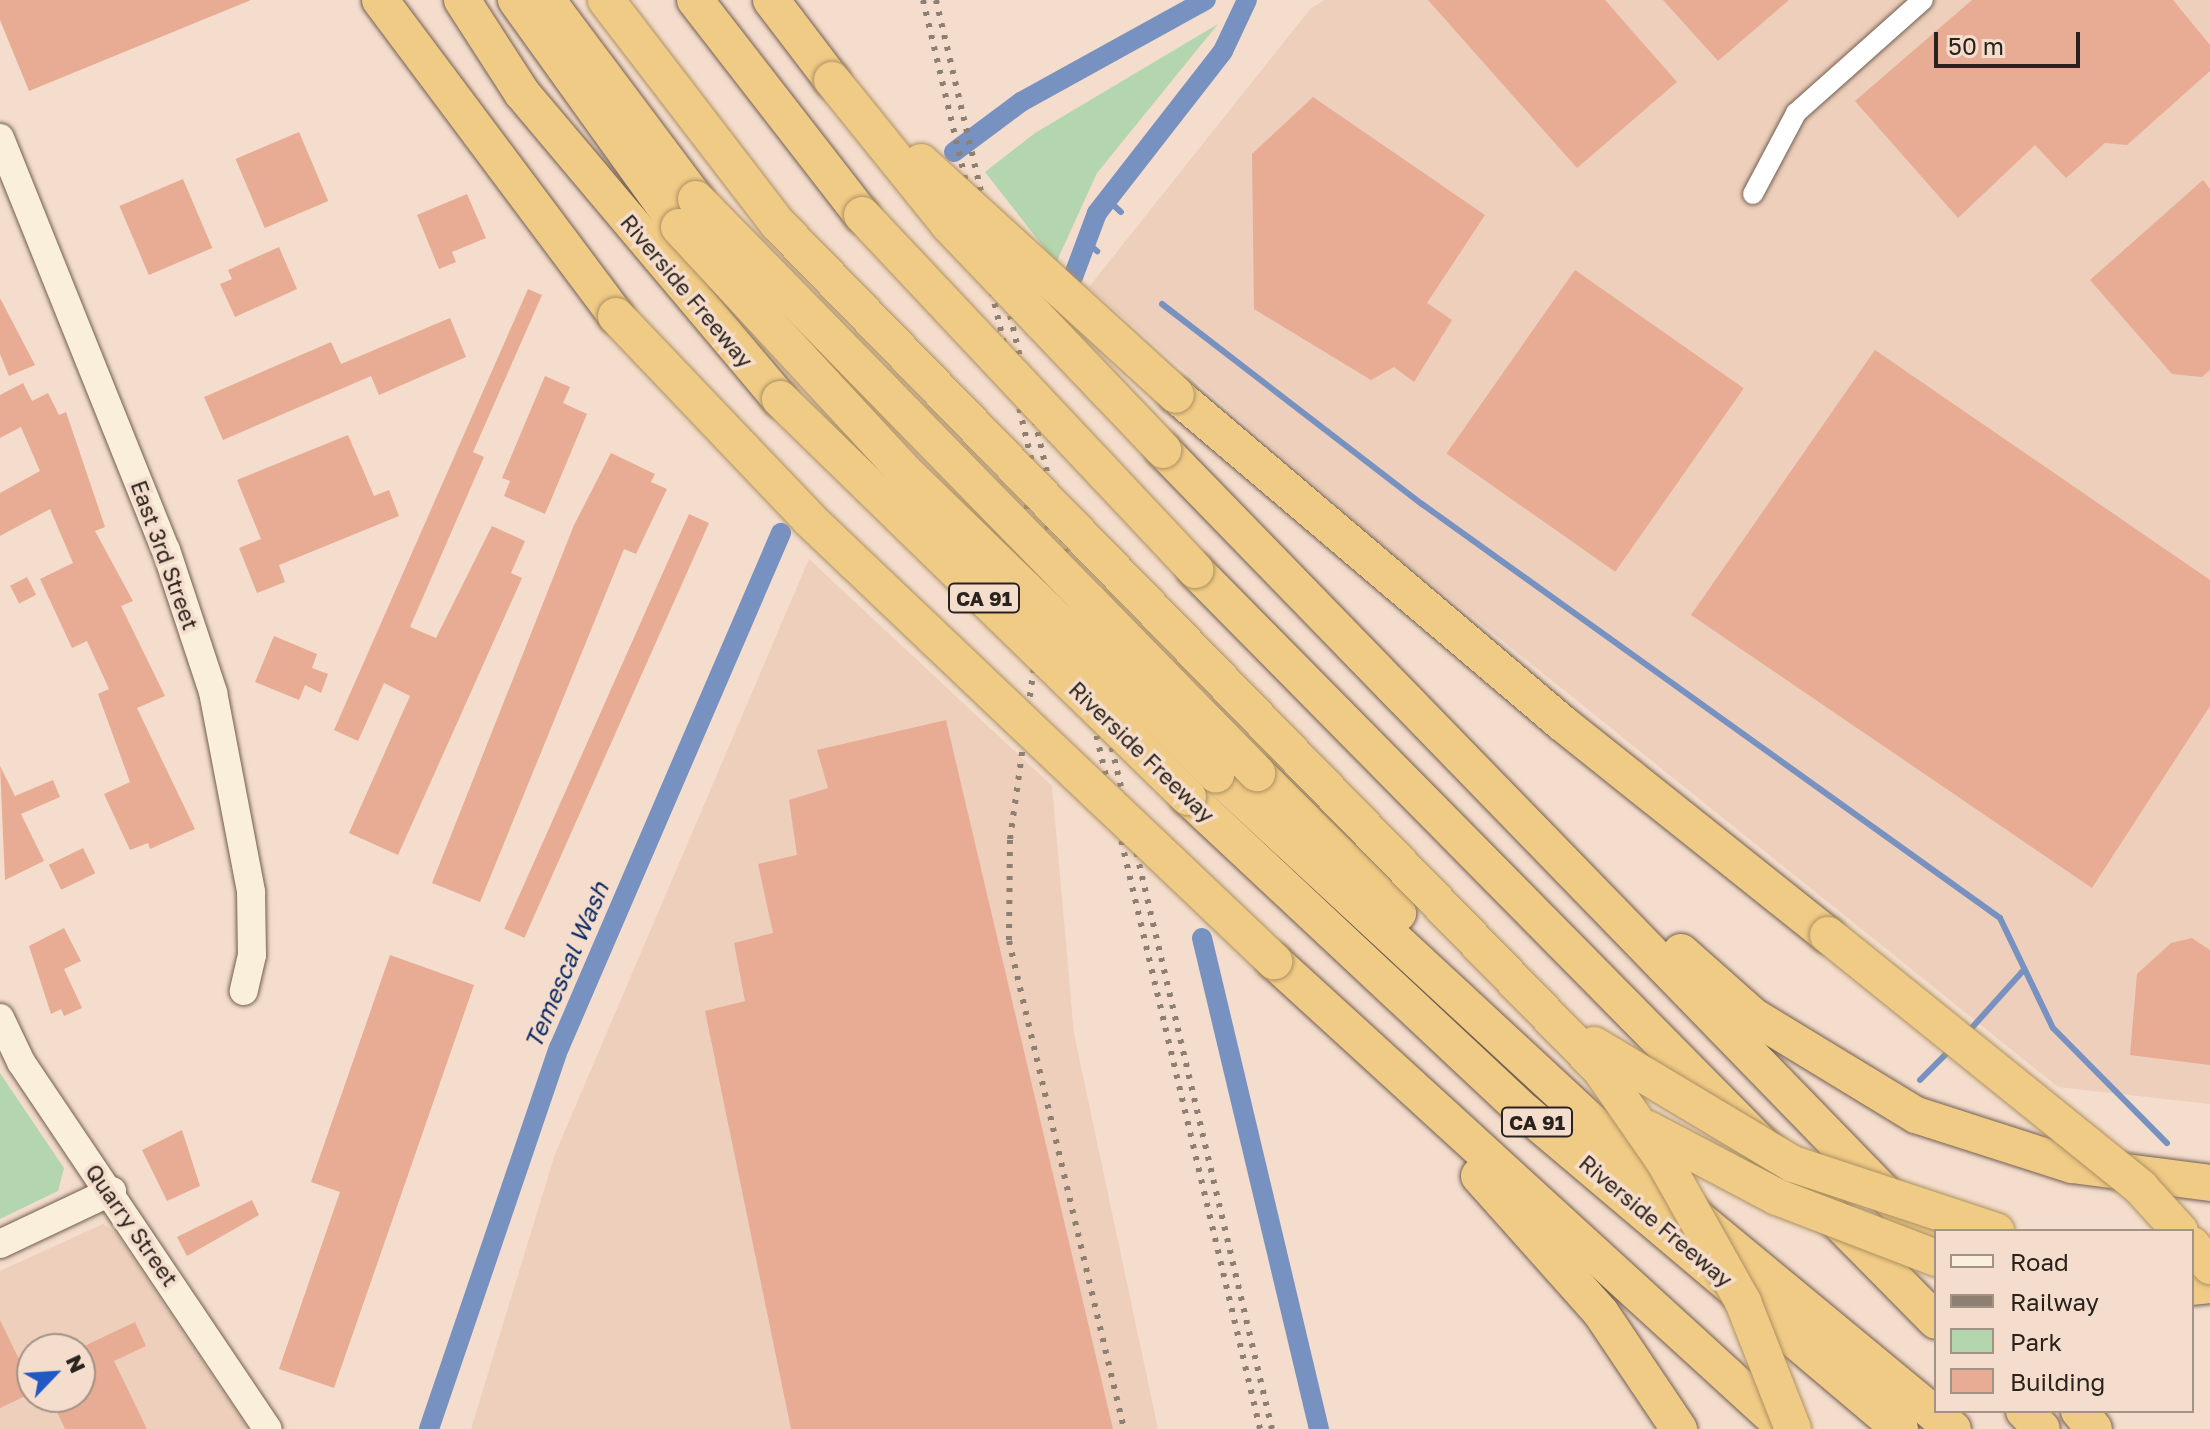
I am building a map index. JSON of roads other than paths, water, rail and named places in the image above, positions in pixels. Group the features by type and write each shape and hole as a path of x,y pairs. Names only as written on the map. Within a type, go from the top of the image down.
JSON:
{"highway":[{"name":"Riverside Freeway","path":"462,0 522,93 780,399 1188,797 1525,1112 1900,1429"},
{"path":"516,0 688,213 905,472 1216,774 1677,1201 1953,1429"},
{"path":"547,0 688,213 1267,762 1516,990 1594,1045 1793,1164 1990,1229"},
{"path":"582,0 690,144 815,290 1560,1058 1678,1219 1729,1320 1767,1429"},
{"path":"606,0 789,235 1600,1069 1664,1161 1743,1302 1793,1429"},
{"path":"616,0 856,315 1515,1028 1600,1098 1704,1164 1934,1257"},
{"path":"695,0 862,215 1195,570 1934,1319"},
{"path":"771,0 948,224 1163,450 1934,1244"},
{"path":"387,9 616,316 799,509 1274,961 1786,1429"},
{"path":"832,80 1176,395 1562,723 2141,1188 2178,1229"},
{"path":"1363,654 1753,1016 1833,1070 1916,1115 1994,1144 2072,1165 2210,1183"},
{"path":"1274,961 1601,1313 1679,1429"},
{"path":"2194,1250 2210,1266"},
{"path":"2026,1413 2042,1429"},
{"path":"2081,1413 2094,1429"}],"street":[{"path":"1753,194 1796,113 1923,0"},
{"name":"East 3rd Street","path":"0,138 166,550 213,692 251,892 252,955 244,991"},
{"name":"Quarry Street","path":"0,1018 21,1062 112,1191 268,1429"},
{"path":"0,1244 112,1191"}],"waterway":[{"name":"Temescal Wash","path":"954,152 1021,102 1206,0"},
{"path":"1073,277 1097,213 1223,51 1247,0"},
{"path":"1107,199 1121,212"},
{"path":"1085,241 1097,251"},
{"path":"1162,304 1422,504 2000,918 2053,1028 2167,1143"},
{"name":"Temescal Wash","path":"429,1429 559,1048 781,533"},
{"path":"1202,938 1319,1429"},
{"path":"1968,1032 2023,971"},
{"path":"1920,1080 1952,1048"}],"railway":[{"path":"923,0 1260,1429"},
{"path":"936,0 1272,1429"},
{"path":"1026,493 1037,645 1010,840 1009,941 1124,1429"}]}
